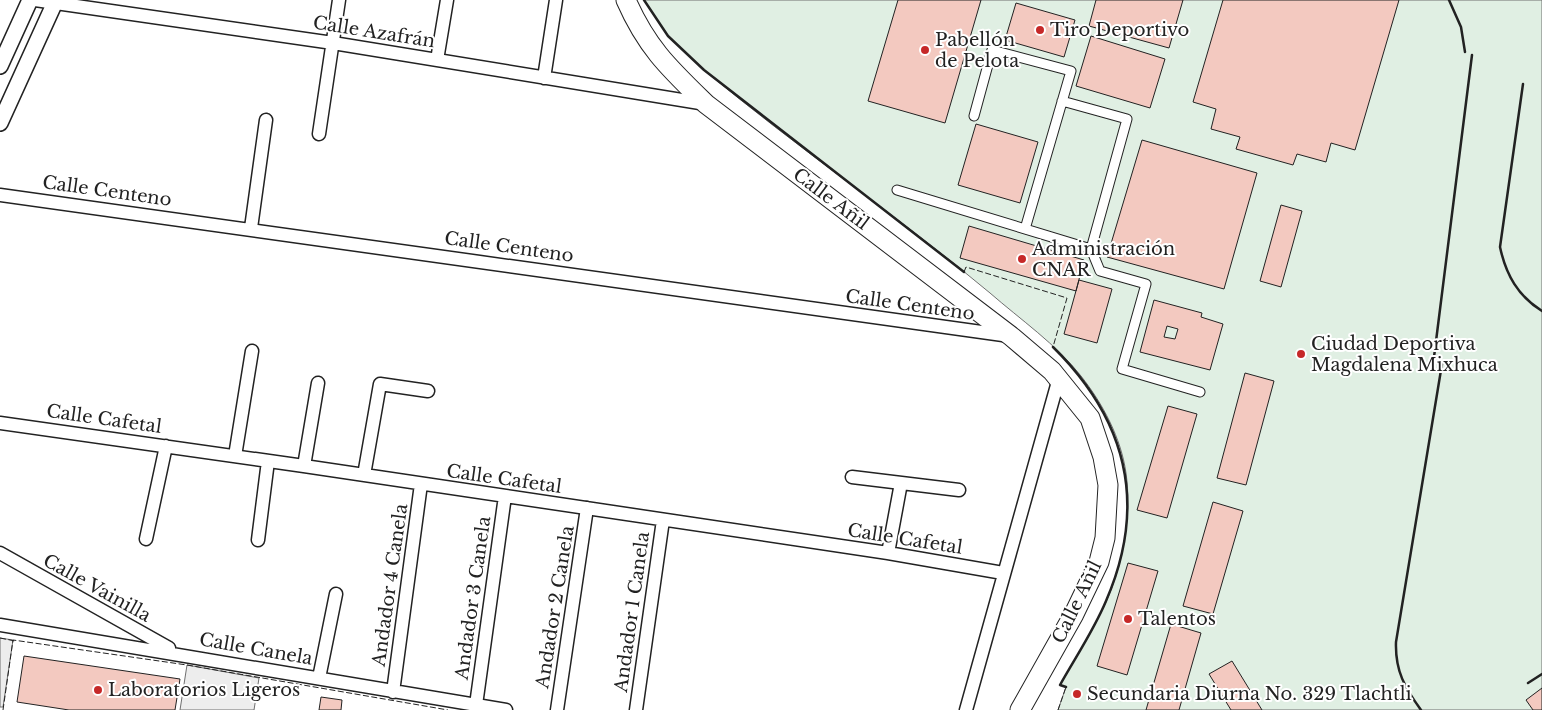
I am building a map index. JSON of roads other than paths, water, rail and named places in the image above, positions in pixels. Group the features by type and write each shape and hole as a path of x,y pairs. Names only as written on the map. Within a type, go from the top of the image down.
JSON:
{"main road":[{"name":"Calle Añil","path":"626,0 638,28 661,61 706,104 1012,337 1059,378 1090,418 1104,457 1108,485 1105,538 1099,562 1074,614 1020,710"}],"street":[{"path":"0,66 30,0"},
{"name":"Calle Azafrán","path":"35,0 333,43 706,104"},
{"path":"319,134 340,0"},
{"path":"437,60 447,0"},
{"path":"544,78 556,0"},
{"path":"0,123 55,2"},
{"path":"974,116 992,50 1071,71 1025,229"},
{"path":"1062,101 1127,119 1091,249 1100,271 1146,284 1122,369 1200,392"},
{"path":"251,228 266,120"},
{"path":"897,190 1091,249"},
{"name":"Calle Centeno","path":"0,195 251,228 1012,337"},
{"path":"235,456 252,351"},
{"path":"966,710 1059,378"},
{"path":"304,466 318,383"},
{"path":"364,475 380,384 428,390"},
{"name":"Calle Cafetal","path":"0,423 888,553 1003,573"},
{"path":"146,539 166,446"},
{"path":"258,540 268,461"},
{"path":"852,477 959,490"},
{"path":"888,553 901,483"},
{"name":"Andador 4 Canela","path":"393,692 421,484"},
{"name":"Andador 3 Canela","path":"476,705 505,496"},
{"name":"Andador 2 Canela","path":"557,710 587,508"},
{"name":"Andador 1 Canela","path":"636,710 663,520"},
{"name":"Calle Vainilla","path":"0,553 178,653"},
{"path":"319,678 336,594"},
{"name":"Calle Canela","path":"0,625 178,653 393,692 506,710"}],"place":[{"name":"Tiro Deportivo","path":"1040,30"},
{"name":"Pabellón de Pelota","path":"925,50"},
{"name":"Administración CNAR","path":"1022,259"},
{"name":"Ciudad Deportiva Magdalena Mixhuca","path":"1301,354"},
{"name":"Talentos","path":"1128,619"},
{"name":"Laboratorios Ligeros","path":"98,690"},
{"name":"Secundaria Diurna No. 329 Tlachtli","path":"1077,694"}]}
